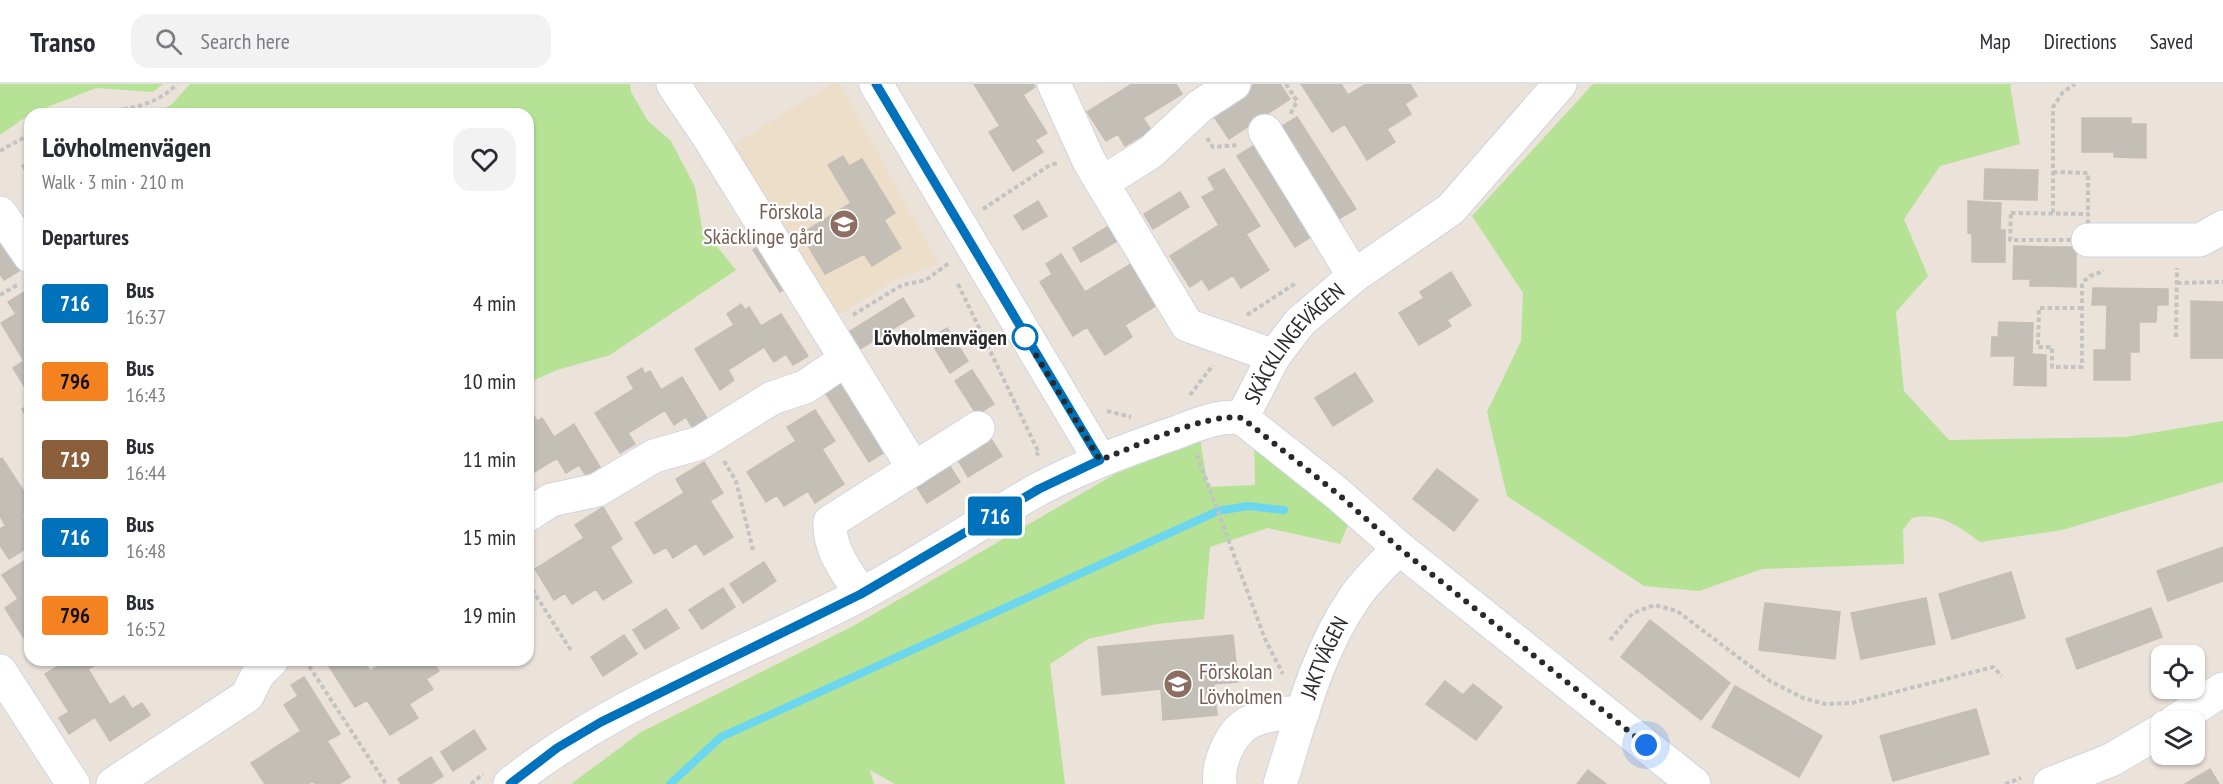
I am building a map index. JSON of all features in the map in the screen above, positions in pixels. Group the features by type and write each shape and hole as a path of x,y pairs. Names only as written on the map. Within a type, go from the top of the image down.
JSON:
{"street":[{"path":"673,84 710,139 914,469"},
{"path":"876,84 1100,460"},
{"path":"1054,84 1089,161 1187,325 1274,356"},
{"path":"1102,183 1150,152 1174,133 1200,106 1234,84"},
{"name":"SKÄCKLINGEVÄGEN","path":"500,776 557,748 601,722 861,594 1039,489 1100,460 1188,428 1230,416 1242,418 1274,356 1300,322 1354,276 1451,208 1560,84"},
{"path":"1265,131 1354,276"},
{"path":"0,213 24,267"},
{"path":"2088,227 2136,240 2176,241 2200,240 2223,228"},
{"path":"534,511 551,500 597,490 654,456 700,443 772,398 805,387 846,359"},
{"path":"1242,418 1338,494 1399,548 1694,784"},
{"path":"861,594 833,552 829,538 830,522 978,428"},
{"name":"JAKTVÄGEN","path":"1280,784 1303,712 1338,625 1354,598 1399,548"},
{"path":"113,784 248,696 258,674 266,666"},
{"path":"0,671 73,784"},
{"path":"2190,711 2223,689"},
{"path":"1220,784 1218,771 1227,748 1247,723 1280,713 1303,712"},
{"path":"2050,784 2111,760 2151,736"}],"path":[{"path":"130,108 162,99 177,84"},
{"path":"2053,213 2053,107 2063,92 2075,84"},
{"path":"0,151 24,137"},
{"path":"2053,172 2088,173 2088,227"},
{"path":"2011,213 2053,213 2088,227 2010,240 2011,213"},
{"path":"2082,308 2038,308 2038,347 2052,347 2052,368 2082,368 2082,308 2082,283 2090,276 2115,268 2136,240"},
{"path":"2176,241 2176,337"},
{"path":"943,254 1039,453 1030,459"},
{"path":"0,295 24,270"},
{"path":"2176,283 2223,282"},
{"path":"1188,428 1265,639 1303,712"},
{"path":"710,437 736,481 753,550"},
{"path":"534,593 572,652"},
{"path":"1610,640 1633,613 1655,605 1677,611 1770,681 1803,698 1825,704 1852,703 1993,667 2002,676"},
{"path":"309,666 386,784"},
{"path":"471,784 500,776"}],"shaded area":[{"path":"831,84 840,84 939,264 899,278 833,318 729,148"}],"green space":[{"path":"0,84 163,84 153,92 96,88 45,108 24,108 24,118 0,135"},
{"path":"190,84 630,84 631,92 648,121 671,141 695,187 702,228 736,270 610,355 557,370 534,380 534,108 166,108"},
{"path":"1593,84 2014,84 2010,85 2020,144 1940,166 1904,219 1928,276 1896,312 1904,391 1949,440 2126,437 2223,421 2223,482 2062,530 1980,542 1956,526 1940,519 1912,518 1903,530 1904,564 1762,569 1699,591 1644,586 1507,496 1487,412 1521,341 1523,293 1472,216"},
{"path":"1254,437 1351,518 1340,544 1268,528 1210,547 1204,619 1157,624 1088,639 1050,664 1065,784 895,784 870,770 874,784 571,784 641,732 853,626 1117,473 1200,439 1208,487 1255,485"}],"building":[{"path":"974,84 1033,84 1035,87 1023,95 1047,133 1035,140 1043,152 1013,171 989,132 1000,126"},
{"path":"1132,84 1176,84 1182,94 1143,118 1151,130 1125,146 1118,134 1106,141 1087,112"},
{"path":"1255,84 1280,84 1290,99 1229,139 1211,112"},
{"path":"1301,84 1341,84 1348,95 1366,84 1410,84 1417,96 1405,104 1411,114 1387,129 1395,142 1367,160 1345,124 1332,132"},
{"path":"1297,117 1356,209 1337,220 1279,128"},
{"path":"2082,118 2131,118 2131,124 2146,124 2146,158 2114,157 2114,152 2082,152"},
{"path":"1256,144 1314,235 1295,247 1237,156"},
{"path":"843,156 849,166 862,159 895,213 884,220 901,248 872,266 864,254 825,274 801,234 851,203 828,165"},
{"path":"1224,169 1260,226 1246,234 1269,270 1241,288 1233,275 1209,290 1202,279 1190,287 1170,256 1219,225 1202,197 1215,190 1208,178"},
{"path":"1985,169 2038,170 2037,200 1984,199"},
{"path":"1180,192 1189,207 1153,229 1144,214"},
{"path":"1038,201 1047,216 1023,230 1014,216"},
{"path":"1968,201 2001,203 2000,230 2005,230 2005,262 1972,262 1972,234 1968,233"},
{"path":"1110,225 1119,240 1081,262 1073,248"},
{"path":"0,235 22,269 4,280 0,274"},
{"path":"767,241 793,284 780,292 753,250"},
{"path":"2014,246 2047,247 2046,286 2030,286 2030,279 2013,279"},
{"path":"2047,247 2076,247 2076,287 2046,286"},
{"path":"1061,254 1085,292 1134,262 1160,303 1125,325 1132,337 1105,355 1087,327 1073,336 1040,282 1052,274 1046,264"},
{"path":"1451,272 1471,305 1447,320 1451,326 1419,345 1399,313 1424,298 1420,292"},
{"path":"2093,288 2168,289 2168,305 2157,305 2156,322 2139,322 2139,352 2130,352 2130,380 2094,380 2094,350 2106,350 2107,305 2092,305"},
{"path":"24,292 24,361 1,323 16,314 8,302"},
{"path":"903,298 914,316 860,349 849,332"},
{"path":"2191,301 2223,302 2223,358 2191,358"},
{"path":"741,304 745,310 749,307 761,326 781,314 808,356 793,365 786,354 774,362 764,347 728,370 734,380 720,390 695,349 734,325 727,314"},
{"path":"1999,322 2033,323 2032,354 2046,355 2046,386 2014,385 2015,356 1991,356 1992,337 1998,337"},
{"path":"947,328 968,361 950,373 929,339"},
{"path":"24,361 24,386 13,368"},
{"path":"642,368 645,374 650,371 661,390 682,377 708,420 693,429 686,417 674,425 665,410 628,433 635,444 620,453 595,413 634,389 627,377"},
{"path":"972,370 994,404 977,415 955,381"},
{"path":"1355,373 1373,401 1333,426 1315,398"},
{"path":"840,375 888,450 869,462 821,386"},
{"path":"815,410 835,441 822,449 844,484 815,503 808,491 784,506 777,495 766,502 747,472 796,441 787,427"},
{"path":"534,416 537,421 542,418 554,437 574,424 600,467 586,476 579,465 566,473 557,458 534,472"},
{"path":"991,439 1002,456 968,477 958,460"},
{"path":"2,458 24,492 24,514 5,525 0,516 0,459"},
{"path":"704,462 723,493 710,501 733,537 704,555 696,543 673,558 666,547 654,554 635,523 684,493 676,479"},
{"path":"949,465 960,482 927,503 916,486"},
{"path":"1437,469 1478,500 1454,531 1413,499"},
{"path":"603,507 622,539 610,547 632,582 603,600 596,589 572,604 565,593 554,600 535,569 584,538 575,525"},
{"path":"22,515 24,518 24,550 9,559 0,545 0,529"},
{"path":"2223,547 2223,581 2168,601 2157,571"},
{"path":"24,561 24,595 18,599 2,575"},
{"path":"764,562 776,581 743,603 730,584"},
{"path":"2011,572 2025,618 1952,639 1939,594"},
{"path":"723,588 735,607 702,629 689,610"},
{"path":"24,595 24,638 5,608"},
{"path":"1926,598 1935,644 1861,659 1851,613"},
{"path":"1765,603 1840,612 1835,659 1759,650"},
{"path":"2151,608 2162,637 2077,669 2066,639"},
{"path":"666,609 679,628 645,649 633,630"},
{"path":"1650,620 1730,683 1701,720 1621,657"},
{"path":"624,635 637,654 603,676 591,657"},
{"path":"1233,635 1238,682 1214,684 1217,715 1163,720 1161,689 1102,695 1098,647"},
{"path":"58,666 94,666 88,669 110,705 124,696 132,709 142,703 150,715 110,741 95,717 69,734 59,718 69,712 45,674"},
{"path":"329,666 367,666 370,671 378,666 436,666 439,671 426,679 433,689 409,704 418,718 390,735 367,700 355,707"},
{"path":"304,677 340,734 327,741 350,777 339,784 315,784 313,781 309,784 265,784 251,763 301,731 284,705 298,696 291,685"},
{"path":"1445,681 1463,695 1473,684 1502,707 1476,740 1426,704"},
{"path":"1735,686 1822,736 1799,777 1712,727"},
{"path":"1976,709 1989,754 1893,781 1880,736"},
{"path":"474,730 486,749 453,771 441,752"},
{"path":"431,757 443,776 431,784 401,784 398,779"},
{"path":"2210,769 2219,784 2185,784"},
{"path":"1588,770 1606,784 1577,784"}],"waterway":[{"path":"670,784 721,737 1218,511 1248,506 1284,510"}],"bus line":[{"name":"716","path":"510,784 557,748 601,722 861,594 1039,489 1100,460 876,84"}],"place":[{"name":"Förskola Skäcklinge gård","path":"844,224"},
{"name":"Lövholmenvägen","path":"1025,337"},
{"name":"Förskolan Lövholmen","path":"1178,684"}],"route":[{"path":"1025,337 1100,460 1210,420 1230,416 1242,418 1338,494 1399,548 1575,686 1646,745"}]}
